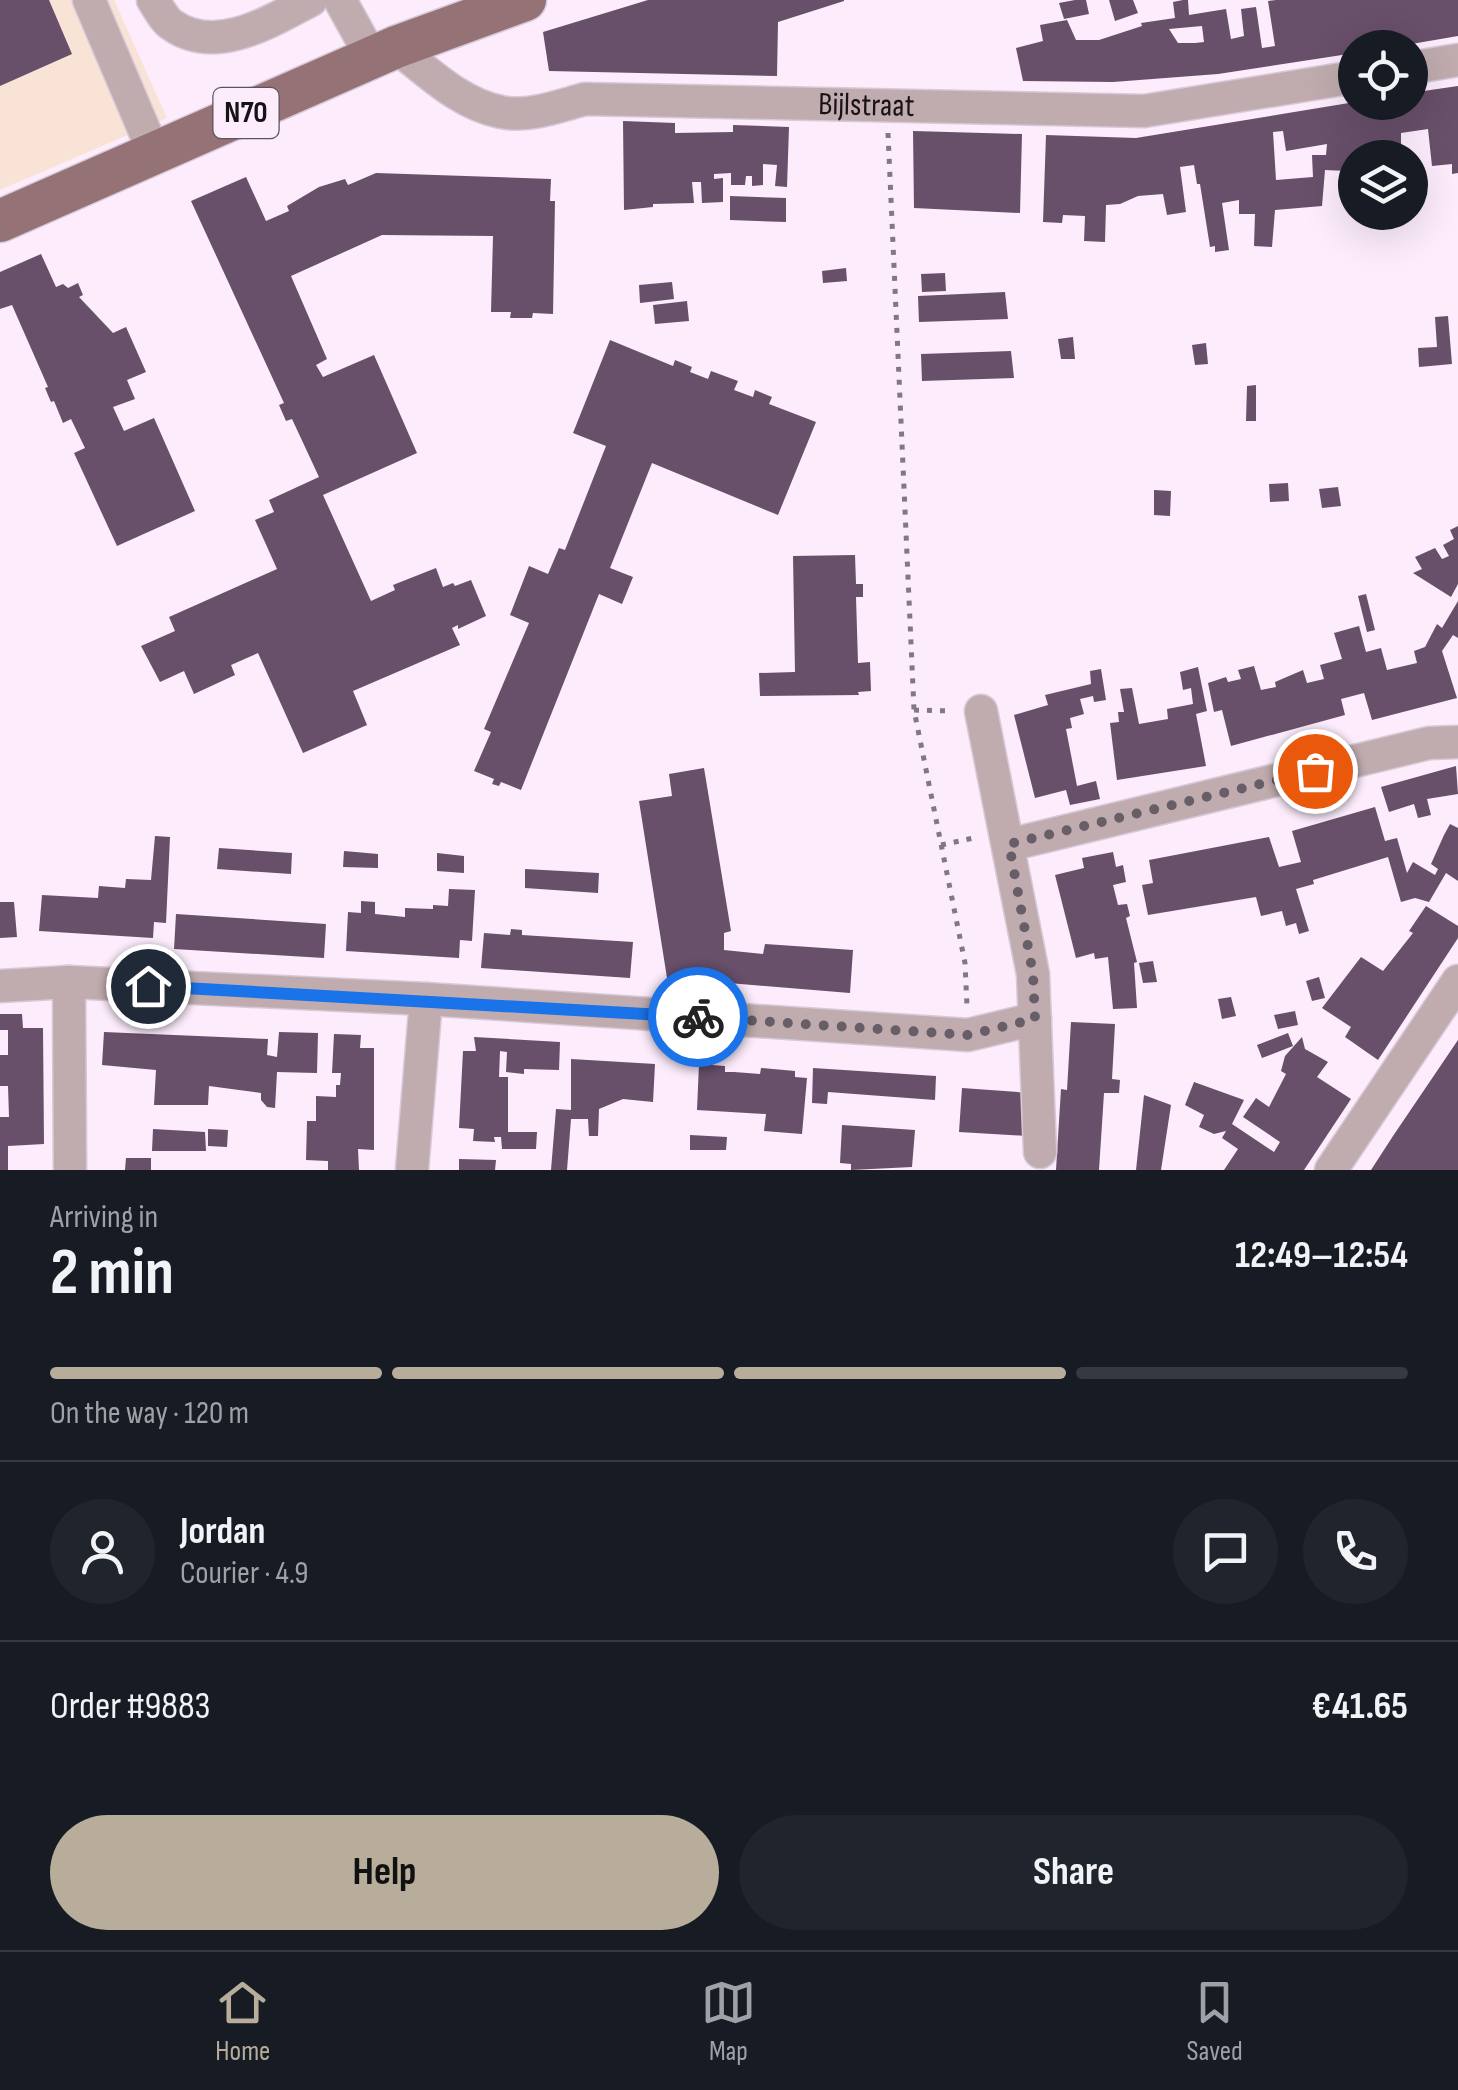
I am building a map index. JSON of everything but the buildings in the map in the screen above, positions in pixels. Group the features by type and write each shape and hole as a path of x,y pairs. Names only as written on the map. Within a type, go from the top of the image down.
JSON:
{"main road":[{"name":"N70","path":"0,221 384,53 525,0"}],"street":[{"path":"89,0 154,152"},
{"path":"153,0 171,25 206,38 251,32 310,0"},
{"path":"340,0 384,53"},
{"name":"Bijlstraat","path":"384,53 462,98 503,113 538,112 585,99 1144,112 1338,80"},
{"path":"1428,65 1458,60"},
{"path":"981,711 1033,974 1040,1152"},
{"path":"1009,844 1429,744 1458,742"},
{"path":"0,986 68,982 426,1000 968,1035 1035,1019"},
{"path":"68,982 70,1170"},
{"path":"1331,1170 1458,982"},
{"path":"412,1170 426,1000"}],"path":[{"path":"886,105 894,208 914,710 965,963 968,1035"}],"shaded area":[{"path":"0,0 114,0 167,118 0,190"}],"way so far":[{"path":"698,1017 968,1035 1035,1019 1033,974 1009,844 1315,771"}],"route":[{"path":"148,986 698,1017"}]}
